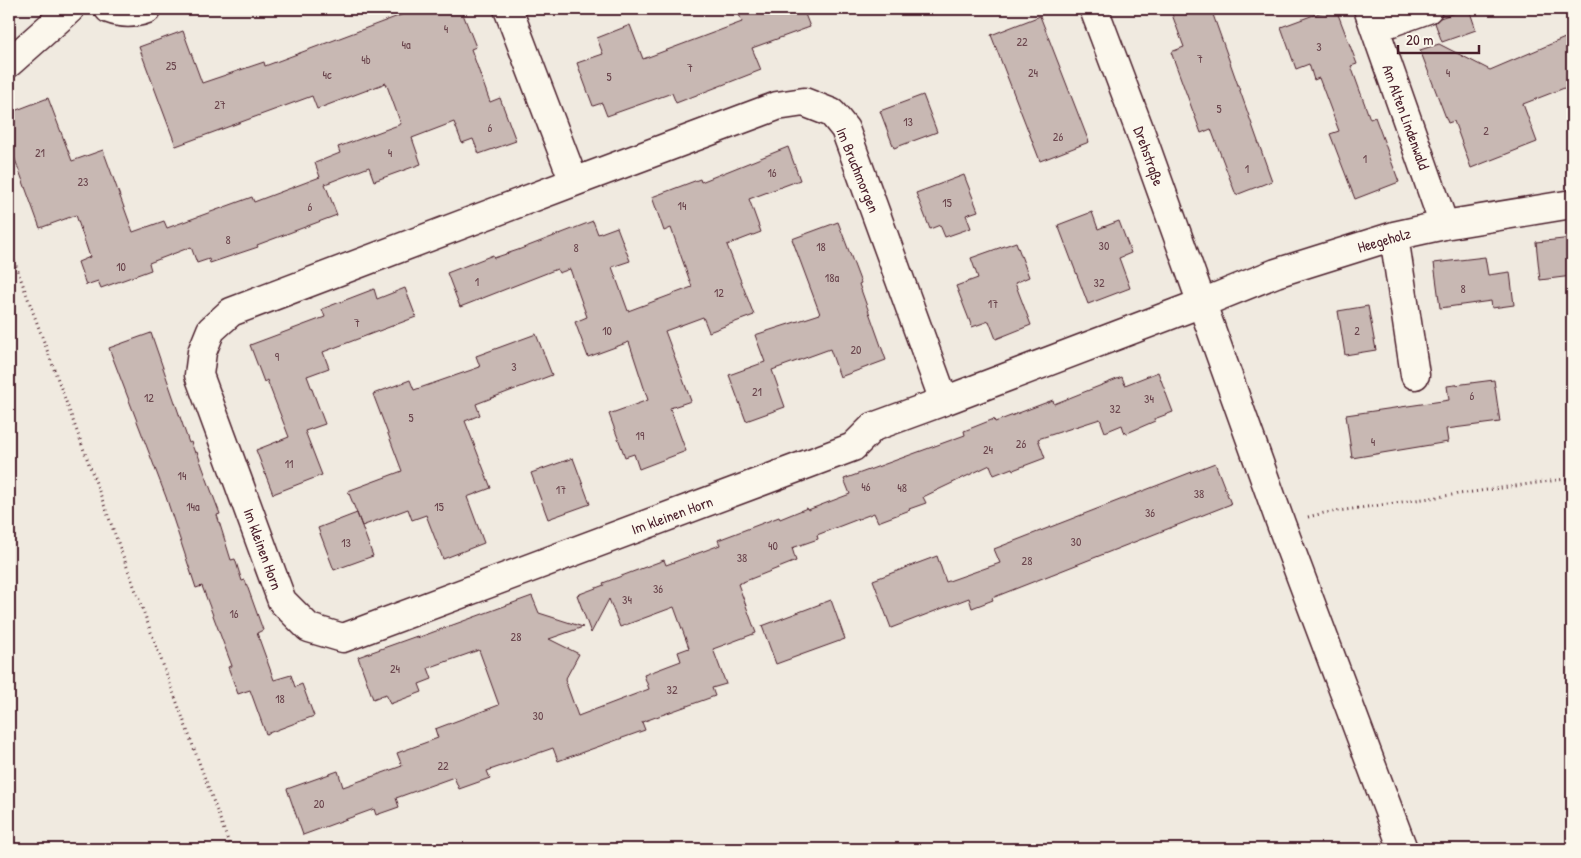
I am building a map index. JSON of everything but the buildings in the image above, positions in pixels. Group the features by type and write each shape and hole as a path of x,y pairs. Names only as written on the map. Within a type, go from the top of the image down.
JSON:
{"street":[{"path":"9,63 70,9"},
{"path":"109,9 118,12 136,13 147,9"},
{"path":"508,9 574,182"},
{"name":"Drehstraße","path":"1094,9 1140,131 1281,524 1402,849"},
{"path":"1371,19 1428,9"},
{"name":"Am Alten Lindenwald","path":"1371,19 1444,224"},
{"name":"Im Bruchmorgen","path":"574,182 777,106 804,102 832,113 845,129 944,401"},
{"name":"Im kleinen Horn","path":"574,182 231,312 211,330 202,352 199,375 282,601 309,628 343,638 853,447 873,427 944,401"},
{"name":"Heegeholz","path":"1202,303 1276,274 1394,236 1444,224 1572,204"},
{"path":"1394,236 1415,375"},
{"path":"944,401 1202,303"}],"path":[{"path":"9,247 230,849"},
{"path":"1281,524 1324,513 1572,478"}]}
